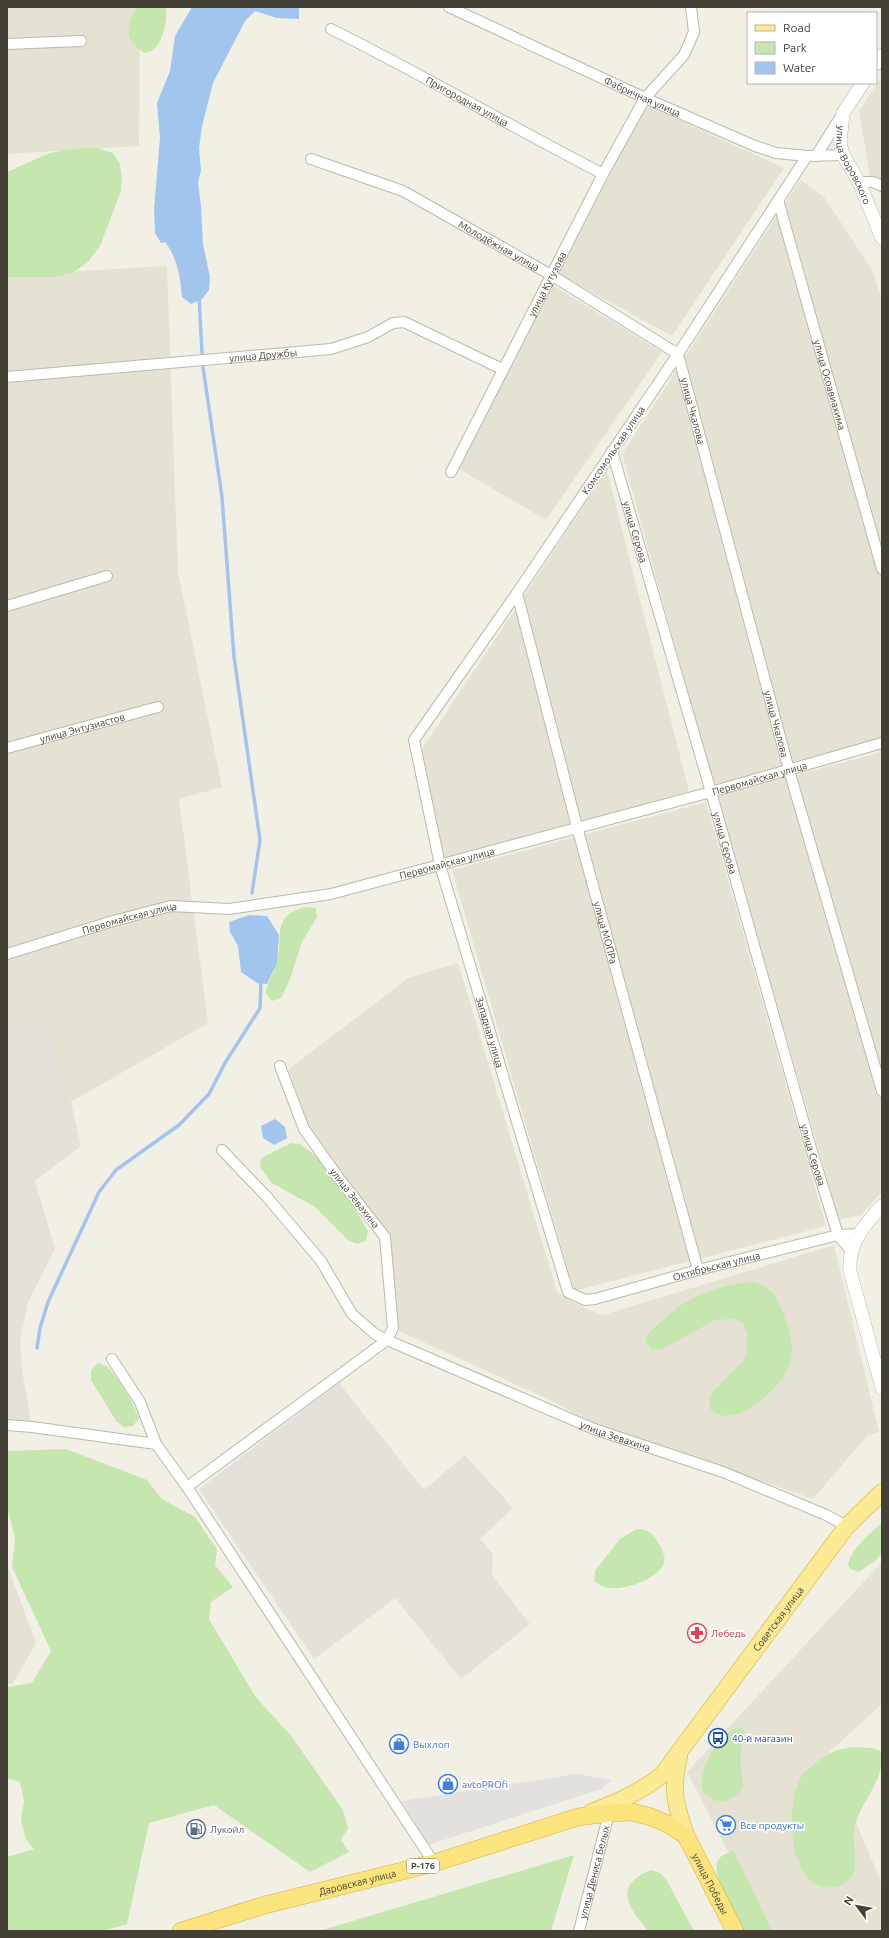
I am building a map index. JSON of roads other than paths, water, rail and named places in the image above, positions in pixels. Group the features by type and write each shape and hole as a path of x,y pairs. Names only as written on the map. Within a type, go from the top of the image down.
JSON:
{"highway":[{"name":"Даровская улица","path":"181,1931 266,1906 434,1863 578,1818 609,1812 632,1812 651,1816"},
{"name":"улица Победы","path":"651,1816 668,1824 686,1836 735,1931"}],"main road":[{"name":"Советская улица","path":"647,1787 662,1775 847,1526 882,1492"},
{"name":"Советская улица","path":"674,1796 674,1777 681,1750"},
{"name":"Даровская улица","path":"578,1818 626,1799 647,1787"},
{"name":"улица Победы","path":"674,1796 686,1836"}],"street":[{"name":"Фабричная улица","path":"449,7 646,98 755,146 776,153 811,156 843,155"},
{"name":"улица Кутузова","path":"451,472 603,174 646,98 684,55 694,32 691,7"},
{"name":"Пригородная улица","path":"331,29 603,174"},
{"path":"7,44 81,41"},
{"name":"Комсомольская улица","path":"414,740 517,593 678,354 778,200 843,113 862,84"},
{"name":"улица Воровского","path":"843,113 840,142 843,155 859,182 882,238"},
{"name":"Молодёжная улица","path":"311,159 403,191 551,275 678,354"},
{"path":"859,182 873,182 882,186"},
{"name":"улица Осоавиахима","path":"778,200 882,570"},
{"name":"улица Дружбы","path":"7,378 331,349 368,337 393,323 404,322 410,323 502,370"},
{"name":"улица Чкалова","path":"678,354 789,770 882,1091"},
{"name":"улица Серова","path":"612,451 711,792 810,1148 838,1235 851,1252"},
{"path":"7,606 107,576"},
{"name":"улица МОПРа","path":"517,593 576,827 698,1270"},
{"name":"улица Энтузиастов","path":"7,748 158,707"},
{"name":"Западная улица","path":"414,740 440,865 568,1292 584,1300 596,1299"},
{"name":"Первомайская улица","path":"7,954 113,921 171,906 229,909 331,894 711,792 882,743"},
{"name":"улица Зевахина","path":"280,1066 304,1129 338,1177 385,1237 393,1328 387,1340"},
{"name":"улица Зевахина","path":"222,1150 267,1197 321,1261 352,1314 375,1334 594,1429 723,1472 824,1514 847,1526"},
{"path":"882,1206 858,1234 851,1252 850,1271 882,1388"},
{"name":"Октябрьская улица","path":"596,1299 698,1270 838,1235 858,1234"},
{"path":"187,1488 387,1340"},
{"path":"112,1359 140,1402 156,1444 187,1488 434,1863"},
{"path":"7,1425 156,1444"},
{"name":"улица Дениса Белых","path":"580,1931 609,1812"}],"water":[{"path":"192,7 299,7 299,19 277,18 255,11 245,21 213,83 202,126 199,148 201,171 198,182 203,244 210,277 209,290 202,299 191,304 182,297 179,275 173,255 165,242 161,243 155,233 154,209 160,138 157,103 170,71 175,36"},
{"path":"249,915 267,916 279,935 277,963 267,984 257,983 241,972 238,946 230,932 229,922"},
{"path":"275,1119 285,1127 287,1138 274,1145 263,1138 261,1126"}],"waterway":[{"path":"199,296 202,353"},
{"path":"203,367 222,497 234,657 260,840 252,893"},
{"path":"37,1348 40,1328 48,1302 99,1192 116,1170 179,1125 209,1094 225,1063 260,1008 261,978"}],"place":[{"name":"Лебедь","path":"697,1633"},
{"name":"40-й магазин","path":"718,1738"},
{"name":"Выхлоп","path":"399,1744"},
{"name":"avtoPROfi","path":"448,1784"},
{"name":"Все продукты","path":"726,1825"},
{"name":"Лукойл","path":"196,1829"}]}
